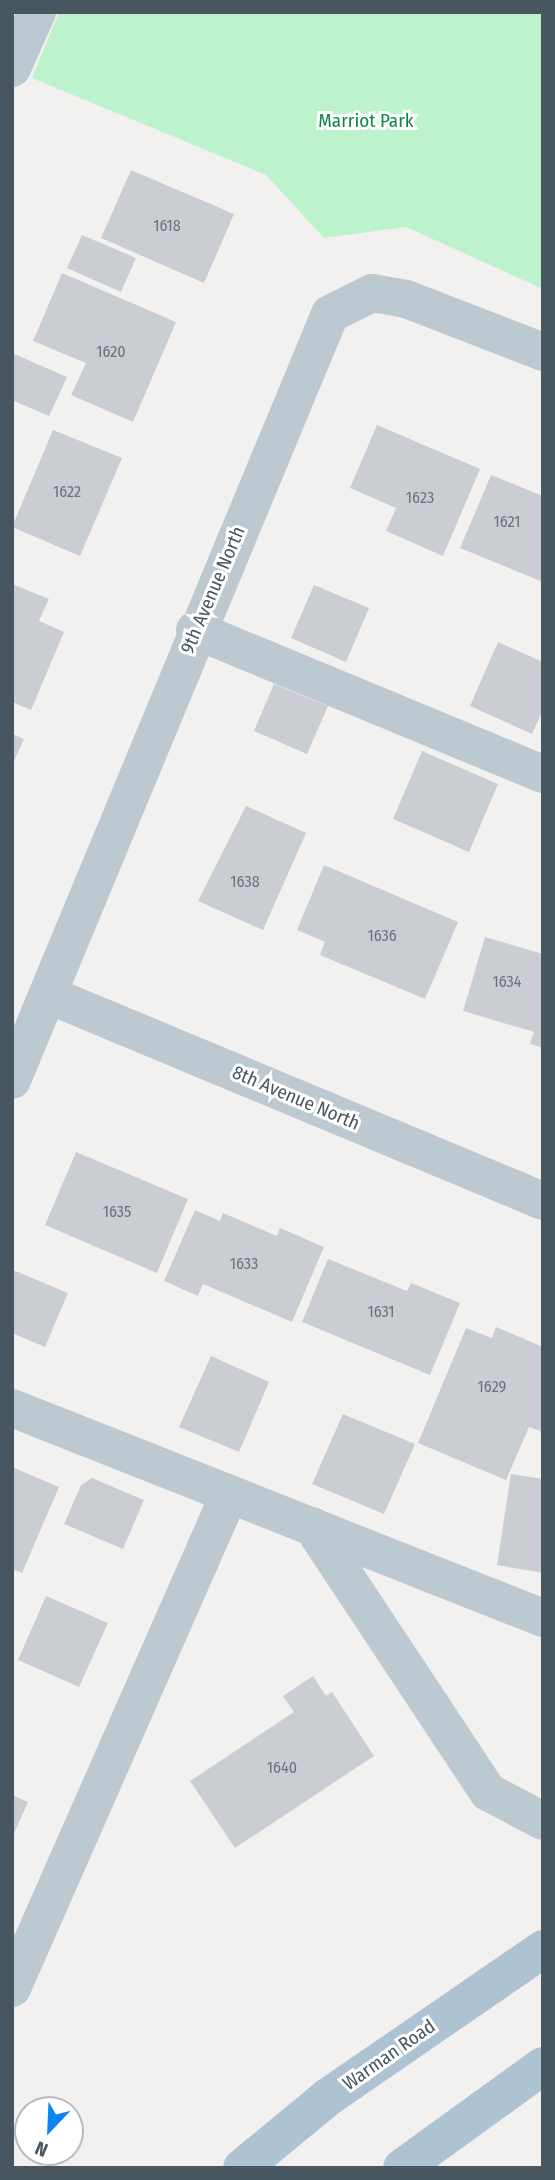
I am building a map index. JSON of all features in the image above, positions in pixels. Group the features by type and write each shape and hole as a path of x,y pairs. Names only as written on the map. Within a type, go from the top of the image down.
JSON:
{"main road":[{"name":"Warman Road","path":"249,2166 328,2097 543,1949"},
{"path":"402,2168 543,2066"}],"street":[{"path":"12,68 37,12"},
{"name":"9th Avenue North","path":"12,1080 49,995 195,630 330,314 372,293 395,297 543,352"},
{"path":"195,630 543,774"},
{"name":"8th Avenue North","path":"49,995 543,1200"},
{"path":"12,1408 543,1618"},
{"path":"12,1988 229,1495"},
{"path":"312,1526 488,1792 543,1821"}],"green space":[{"name":"Marriot Park","path":"59,12 543,12 543,289 406,227 324,238 266,175 32,78"}],"building":[{"path":"131,170 234,214 204,283 101,238"},
{"path":"82,235 136,258 121,292 67,268"},
{"path":"62,273 176,322 133,422 71,395 86,363 33,341"},
{"path":"12,353 67,377 49,416 12,400"},
{"path":"377,425 480,469 443,556 386,531 396,508 350,488"},
{"path":"53,430 122,458 80,556 12,527"},
{"path":"491,475 543,496 543,582 460,548"},
{"path":"12,584 49,599 39,621 64,632 31,710 12,702"},
{"path":"314,585 369,608 346,662 291,638"},
{"path":"498,642 543,662 543,710 532,734 470,706"},
{"path":"274,684 328,706 307,754 254,731"},
{"path":"12,734 24,739 14,761 12,760"},
{"path":"422,751 498,784 469,852 393,819"},
{"path":"246,806 306,833 263,930 198,901"},
{"path":"324,865 458,922 425,999 320,955 325,942 297,930"},
{"path":"485,937 543,954 543,1048 530,1044 534,1032 463,1011"},
{"path":"76,1152 188,1199 157,1273 45,1225"},
{"path":"195,1210 220,1221 223,1213 277,1236 280,1228 324,1247 292,1322 203,1284 198,1296 164,1281"},
{"path":"328,1259 407,1291 411,1283 460,1303 430,1375 302,1322"},
{"path":"13,1270 68,1293 45,1347 12,1333"},
{"path":"496,1327 543,1347 543,1432 529,1427 506,1480 418,1443 466,1328 492,1338"},
{"path":"211,1356 269,1382 239,1452 179,1427"},
{"path":"343,1414 415,1444 384,1514 312,1484"},
{"path":"12,1467 59,1487 22,1573 12,1569"},
{"path":"511,1474 543,1479 543,1573 497,1565"},
{"path":"92,1478 144,1500 123,1549 64,1524 81,1485"},
{"path":"46,1596 108,1623 79,1687 18,1660"},
{"path":"313,1676 326,1696 332,1692 374,1756 235,1848 190,1781 294,1712 283,1696"},
{"path":"12,1795 28,1802 12,1838"}]}
